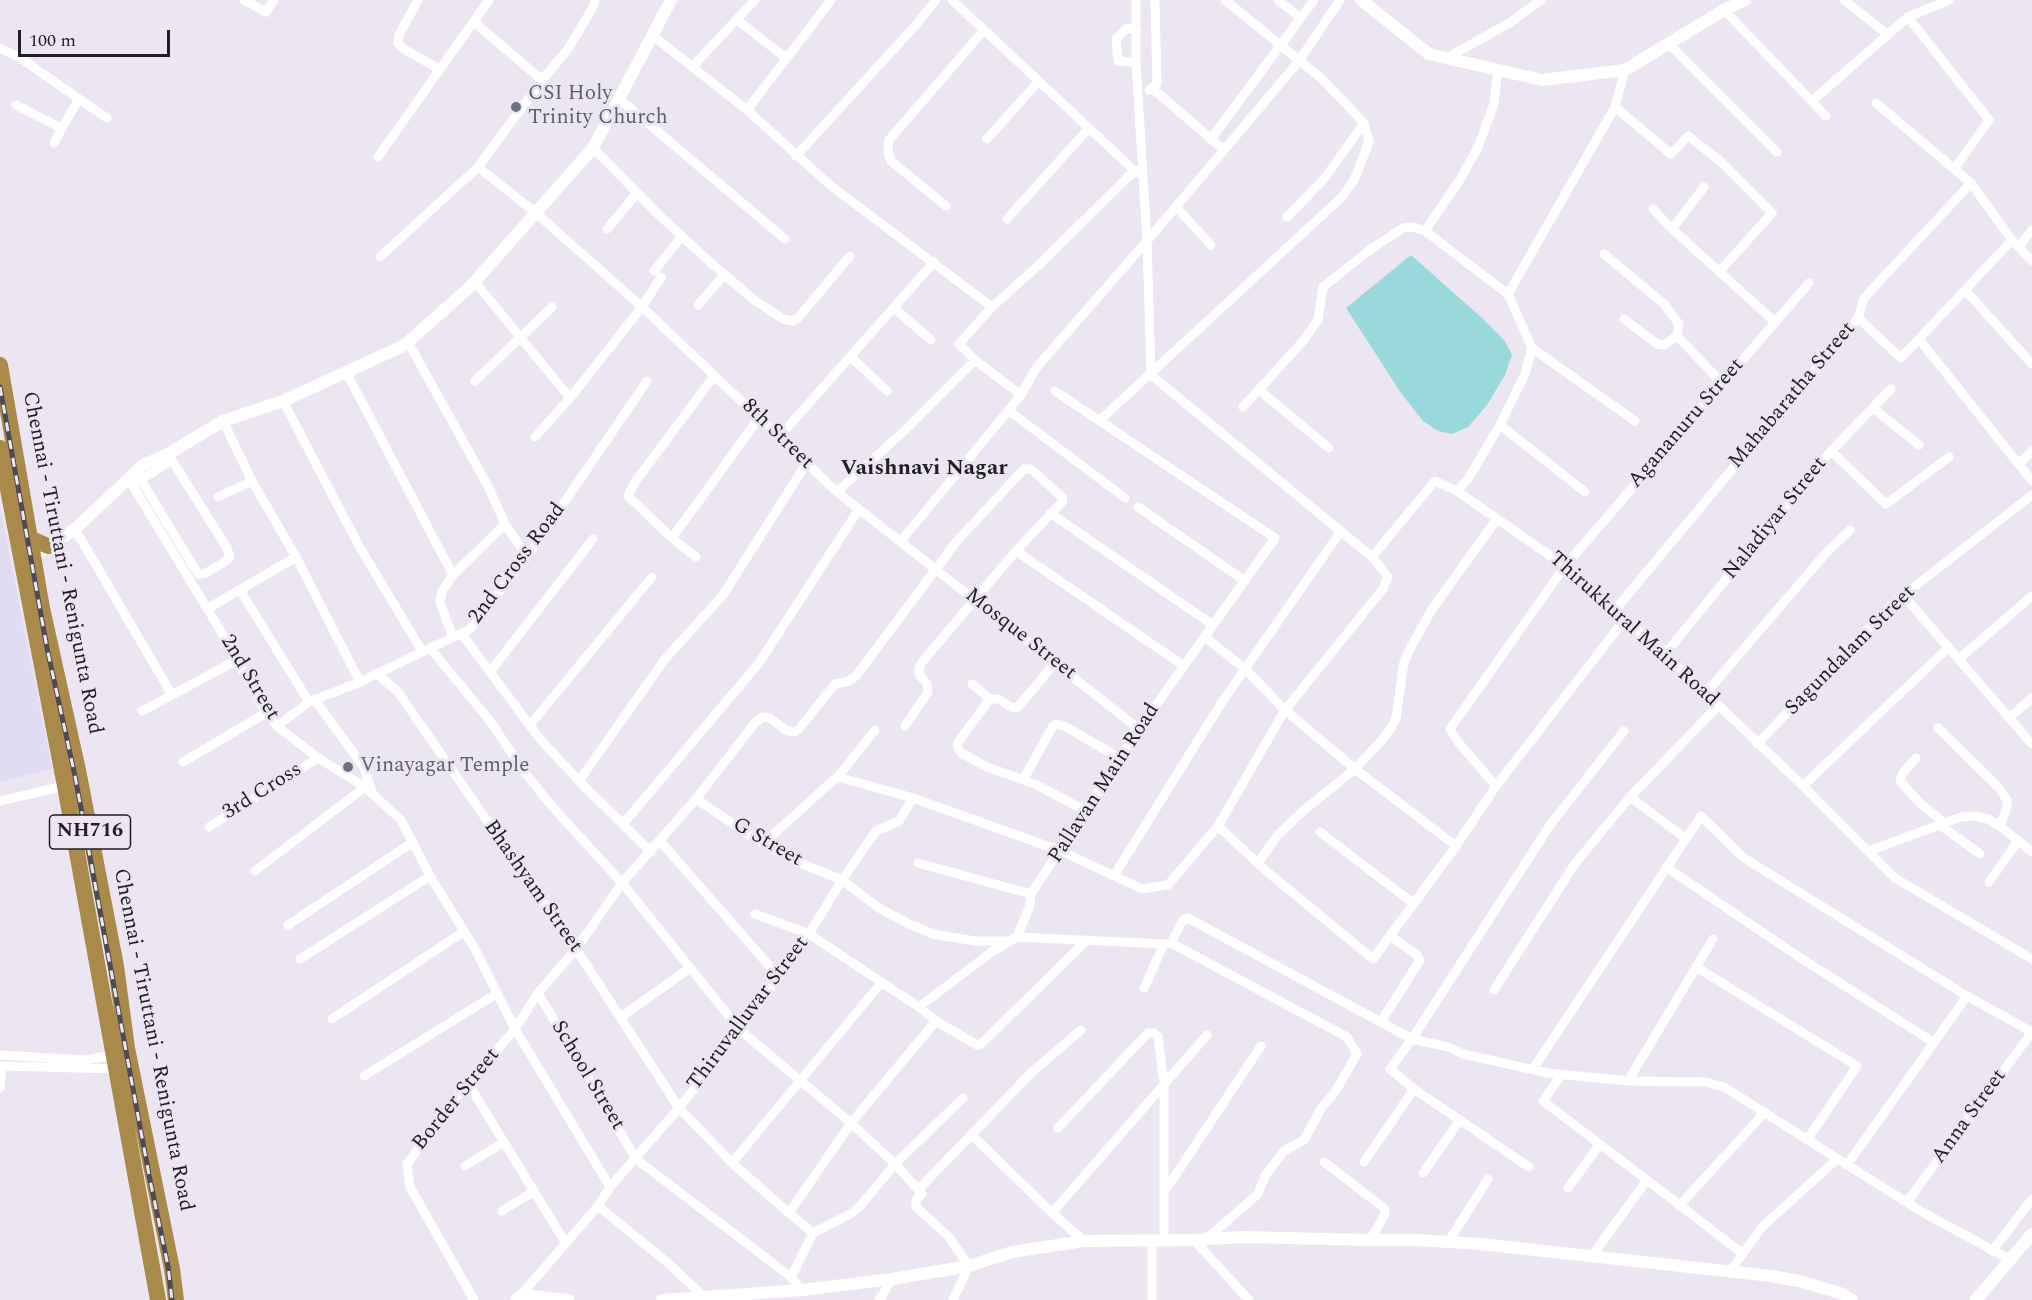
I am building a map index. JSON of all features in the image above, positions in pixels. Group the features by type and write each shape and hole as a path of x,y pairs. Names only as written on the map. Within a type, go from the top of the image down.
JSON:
{"highway":[{"name":"Chennai - Tiruttani - Renigunta Road","path":"0,365 28,538 26,558"},
{"name":"Chennai - Tiruttani - Renigunta Road","path":"0,448 26,558 73,784 116,966 127,1048 172,1269 176,1300"},
{"path":"28,538 48,546"},
{"name":"Chennai - Tiruttani - Renigunta Road","path":"73,784 115,1062 158,1300"}],"street":[{"path":"244,0 266,12 274,0"},
{"path":"418,0 399,34 398,43 402,48 439,69"},
{"path":"378,157 489,0"},
{"path":"380,257 478,167 542,80 568,49 595,0"},
{"path":"26,558 75,529 134,481 143,465 170,457 223,421 283,401 408,342 475,282 593,148 671,0"},
{"path":"693,66 755,0"},
{"path":"747,110 831,0"},
{"path":"796,156 936,0"},
{"path":"952,0 1144,179"},
{"path":"837,778 914,798 1061,850 1142,889 1168,885 1218,826 1285,710 1383,589 1388,577 1372,557 1150,375 1147,242 1136,63 1136,0"},
{"path":"1138,86 1149,90 1157,84 1155,0"},
{"path":"1278,0 1301,18"},
{"path":"1211,139 1314,0"},
{"path":"901,541 1021,394 1036,368 1147,242 1299,61 1340,0"},
{"path":"1361,0 1429,54 1542,80 1625,70 1724,10 1745,0"},
{"path":"1447,58 1510,22 1541,0"},
{"path":"1844,0 1887,34"},
{"path":"1812,101 1908,17 1949,0"},
{"path":"1055,391 1100,420 1342,197 1354,180 1369,142 1364,123 1321,78 1228,1"},
{"path":"1724,10 1826,116"},
{"path":"1908,17 1989,120 1955,168"},
{"path":"738,20 786,58"},
{"path":"475,22 542,80"},
{"path":"1136,63 1118,61 1116,39 1127,28 1137,30"},
{"path":"946,206 891,161 888,152 889,140 984,30"},
{"path":"652,35 747,110 830,185 992,307"},
{"path":"1668,44 1777,152"},
{"path":"0,48 22,59 107,118"},
{"path":"1425,231 1461,178 1478,147 1494,104 1498,69"},
{"path":"1508,294 1615,107 1625,70"},
{"path":"987,139 1039,81"},
{"path":"1152,88 1224,150"},
{"path":"618,98 785,239"},
{"path":"54,143 79,99"},
{"path":"1876,103 1971,183 2015,243 2032,261"},
{"path":"16,105 57,126 63,126"},
{"path":"1615,107 1671,154 1688,136 1719,160 1772,213 1719,271"},
{"path":"1287,217 1324,179 1364,123"},
{"path":"1007,219 1089,128"},
{"path":"593,148 724,275 753,299 783,319 793,321 798,318 850,256"},
{"name":"8th Street","path":"478,167 536,213 642,307 837,492 901,541"},
{"path":"1021,394 975,360 960,346 959,341 1135,170"},
{"name":"Mahabaratha Street","path":"1615,610 1858,318 1864,298 1971,183"},
{"path":"1672,229 1704,187"},
{"path":"607,229 637,193"},
{"path":"1176,207 1211,245"},
{"path":"1653,209 1775,322"},
{"path":"1243,407 1303,341 1318,320 1323,287 1371,249 1403,228 1414,226 1425,231 1508,294 1532,348 1635,422"},
{"path":"1858,318 1902,358 1965,290 2032,230"},
{"path":"535,437 570,398 642,307 657,274 682,236"},
{"path":"1604,254 1664,304 1678,324 1677,336 1722,383"},
{"path":"779,437 934,262"},
{"path":"698,305 724,275"},
{"path":"475,282 570,398"},
{"name":"Agananuru Street","path":"1496,786 1458,742 1450,729 1565,566 1809,283"},
{"path":"1965,290 2032,364"},
{"path":"475,381 552,307"},
{"path":"894,308 931,340"},
{"path":"1624,319 1657,344 1664,345 1677,336"},
{"path":"1919,339 2032,481"},
{"path":"408,342 488,486 505,524 527,557"},
{"path":"1372,557 1435,481 1457,491 1468,478 1500,425 1525,374 1532,348"},
{"path":"850,357 887,391"},
{"path":"837,492 905,430 975,360"},
{"path":"346,372 453,575"},
{"path":"696,557 630,499 628,491 714,376"},
{"name":"2nd Cross Road","path":"277,726 312,701 360,682 470,629 527,557 647,381"},
{"name":"Naladiyar Street","path":"1665,654 1831,452 1891,389"},
{"path":"1259,390 1329,448"},
{"path":"283,401 360,546 426,649 490,721 523,770 550,804 622,883 740,1030 851,1123 895,1164 922,1194 916,1200 916,1206 948,1236 969,1266"},
{"path":"1873,408 1919,445"},
{"path":"1008,410 1125,498"},
{"path":"672,538 759,418"},
{"name":"Pallavan Main Road","path":"1012,939 1030,904 1031,894 1139,729 1275,538 1100,420"},
{"path":"223,421 252,481 296,557 360,682"},
{"path":"1500,425 1585,492"},
{"path":"2019,464 2032,451"},
{"path":"1831,452 1886,504 1949,457"},
{"path":"134,481 198,574 204,574 226,561 230,557 228,548 170,457"},
{"path":"579,781 665,659 723,595 806,464"},
{"path":"905,726 928,692 927,684 919,674 922,662 1016,550 1061,504 1062,497 1031,468 1024,469 935,568"},
{"name":"2nd Street","path":"134,481 266,713 277,726 318,758 364,787 401,820 430,876 475,949 514,1029 610,1187"},
{"path":"218,497 252,481"},
{"name":"Thirukkural Main Road","path":"1457,491 1565,566 1665,654 1895,878 2032,959"},
{"name":"Sagundalam Street","path":"1757,744 1891,605 2032,495"},
{"path":"1138,507 1245,581"},
{"path":"623,824 759,663 860,509"},
{"path":"1050,513 1214,625"},
{"path":"1258,863 1277,836 1355,769 1382,740 1396,718 1404,662 1416,638 1432,609 1497,519"},
{"path":"505,524 453,575 440,597 440,603 457,635 490,672 530,725 579,781 651,852"},
{"path":"75,529 172,694"},
{"path":"1705,694 1826,553 1850,530"},
{"path":"1114,874 1222,702 1341,531"},
{"path":"490,672 593,539"},
{"name":"Mosque Street","path":"901,541 1139,729"},
{"path":"1016,550 1184,666"},
{"path":"207,609 296,557"},
{"name":"Border Street","path":"474,1300 410,1187 407,1164 449,1106 469,1085 514,1029 538,993 576,949 622,883 661,842 696,800 736,746 762,717 770,718 787,731 795,732 799,729 835,684 849,681 856,676 935,568"},
{"path":"530,725 652,577"},
{"path":"240,590 312,701 363,766 374,795"},
{"path":"1903,595 2032,744"},
{"path":"1959,659 2032,596"},
{"path":"1218,826 1258,863 1373,959 1456,846 1496,786 1625,619"},
{"path":"1205,637 1245,669 1285,710 1355,769 1456,846"},
{"path":"1803,786 1949,646"},
{"path":"142,711 237,660"},
{"path":"972,684 990,699 998,699 1013,708 1018,707 1055,663"},
{"name":"Bhashyam Street","path":"376,673 398,692 576,949 678,1108 732,1163 813,1233"},
{"path":"2009,718 2032,698"},
{"path":"990,699 958,742 958,750 987,767 1023,780 1086,811"},
{"path":"1494,990 1574,865 1630,797 1718,706"},
{"path":"183,762 266,713"},
{"path":"1023,780 1053,726 1057,724 1120,759"},
{"path":"1938,728 1999,788 2007,800 2007,807 2000,826"},
{"path":"763,844 837,778 875,730"},
{"path":"1529,1167 1414,1089 1390,1069 1412,1039 1550,825 1624,731"},
{"name":"3rd Cross","path":"209,827 318,758"},
{"path":"1916,758 1903,773 1900,781 1942,824 1980,854"},
{"path":"0,801 73,784"},
{"path":"255,871 364,787"},
{"path":"1630,797 1685,838"},
{"name":"Thiruvalluvar Street","path":"519,1298 598,1206 610,1187 636,1159 740,1030 809,934 876,831 899,821 914,798"},
{"name":"G Street","path":"696,800 763,844 798,862 842,880 879,908 933,934 975,941 1012,939 1167,943"},
{"path":"1533,1069 1701,816 1744,858 1967,996 2032,1032"},
{"path":"1869,851 1961,817 1975,816 1988,819 2000,826 2032,852"},
{"path":"1320,832 1414,904"},
{"path":"1989,882 2018,840"},
{"path":"288,925 413,842"},
{"path":"661,842 779,977"},
{"path":"918,863 1031,894"},
{"path":"1666,867 1796,955 1933,1042"},
{"path":"300,959 430,876"},
{"path":"754,914 809,934 919,1007 936,1021 977,1045 1087,940"},
{"path":"1144,988 1167,943 1188,918 1412,1039 1448,1047 1463,1054 1562,1074 1628,1081 1706,1082 1724,1087 1836,1160 2011,1260"},
{"path":"332,1019 463,932"},
{"path":"1381,1022 1420,960 1418,955 1390,936"},
{"path":"919,1007 1012,939"},
{"path":"1628,1081 1713,939"},
{"path":"1167,943 1347,1038 1357,1054 1335,1092 1322,1107 1304,1140 1284,1151 1265,1176 1258,1194 1200,1239"},
{"path":"1695,967 1857,1066 1807,1140"},
{"path":"621,1017 690,968"},
{"path":"732,1163 881,983"},
{"name":"School Street","path":"538,993 636,1159"},
{"path":"364,1076 496,994"},
{"path":"1847,1165 1967,996"},
{"path":"789,1213 851,1123 936,1021"},
{"path":"918,1190 1031,1074 1081,1030"},
{"name":"Anna Street","path":"1907,1202 2032,1032"},
{"path":"1058,1128 1148,1033 1154,1033 1158,1037 1164,1082 1165,1191 1152,1300"},
{"path":"1052,1213 1207,1035"},
{"path":"1165,1191 1261,1046"},
{"path":"0,1055 115,1062"},
{"path":"20,1056 20,1066"},
{"path":"0,1088 1,1066 115,1062"},
{"path":"1562,1074 1543,1101 1743,1254"},
{"path":"469,1085 565,1242"},
{"path":"1365,1162 1414,1089"},
{"path":"791,1278 813,1233 852,1214 895,1164 963,1098"},
{"path":"1679,1206 1765,1112"},
{"path":"1423,1173 1460,1120"},
{"path":"971,1134 1084,1241"},
{"path":"465,1166 504,1142"},
{"path":"1568,1188 1599,1145"},
{"path":"636,1159 791,1278 801,1290"},
{"path":"1729,1273 1762,1227 1836,1160"},
{"path":"1324,1162 1384,1208 1385,1214 1370,1240"},
{"path":"1449,1241 1488,1179"},
{"path":"1592,1256 1647,1180"},
{"path":"502,1211 534,1191"},
{"path":"1992,1251 2032,1199"},
{"path":"598,1206 668,1263 704,1296"},
{"path":"1976,1300 2032,1234"},
{"path":"662,1300 704,1296 780,1296 801,1290 892,1279 969,1266 1012,1252 1084,1241 1243,1237 1449,1241 1799,1281 1843,1294 1852,1300"},
{"path":"1200,1239 1248,1300"},
{"path":"953,1300 969,1266"},
{"path":"879,1300 892,1279"},
{"path":"519,1298 568,1300"}],"shaded area":[{"path":"0,507 52,769 0,782"}],"water":[{"path":"1411,255 1483,319 1505,341 1512,355 1505,375 1487,405 1468,427 1452,434 1438,431 1423,421 1401,393 1346,308"}],"railway":[{"path":"0,387 47,648 75,776 168,1266 172,1300"}],"place":[{"name":"CSI Holy Trinity Church","path":"516,107"},
{"name":"Vinayagar Temple","path":"348,767"}],"district":[{"name":"Vaishnavi Nagar","path":"924,470"}]}
